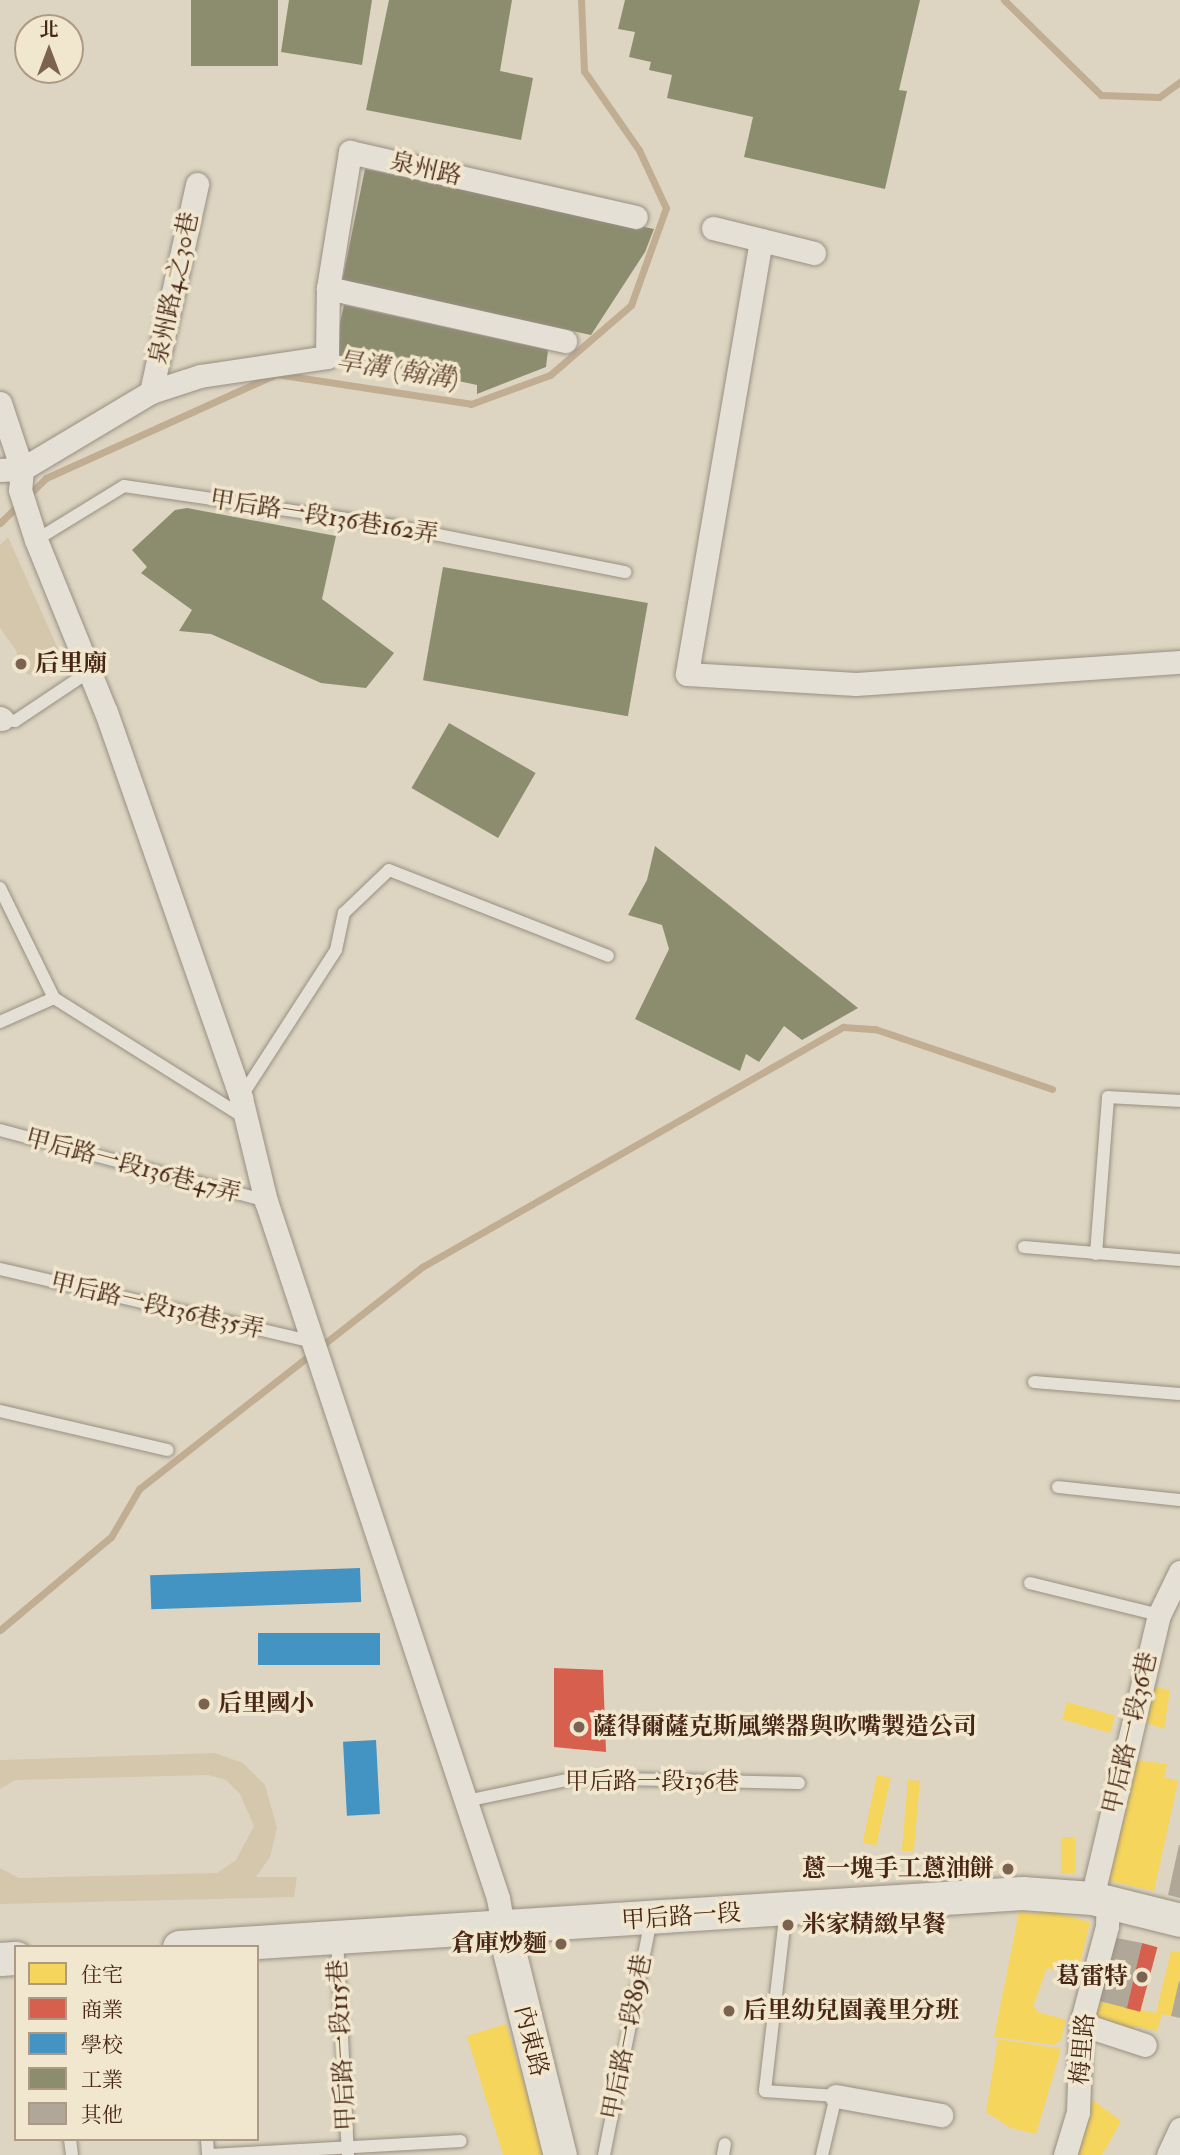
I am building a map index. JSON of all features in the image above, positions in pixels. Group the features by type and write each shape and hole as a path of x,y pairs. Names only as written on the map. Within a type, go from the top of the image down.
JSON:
{"main road":[{"name":"甲后路一段","path":"208,1945 651,1919 1022,1893 1100,1900 1180,1920"},
{"name":"內東路","path":"503,1927 560,2155"}],"street":[{"name":"泉州路","path":"14,476 151,392 200,376 327,357 327,288 350,152 636,217"},
{"name":"泉州路4之30巷","path":"151,392 197,184"},
{"path":"713,228 814,253"},
{"path":"761,240 687,674 856,684 1180,662"},
{"path":"327,288 565,341"},
{"path":"0,403 14,476 36,540 90,671 243,1108 266,1201 466,1801 503,1927"},
{"name":"甲后路一段36巷","path":"1100,1900 1158,1615 1180,1572"},
{"name":"梅里路","path":"1065,2155 1078,2112 1081,2024 1107,1926 1100,1900"},
{"path":"1081,2024 1145,2045"},
{"path":"836,2096 941,2115"},
{"path":"1168,2155 1180,2129"}],"lane":[{"name":"甲后路一段136巷162弄","path":"36,540 124,486 394,526 625,572"},
{"path":"1,718 15,721 90,671"},
{"path":"0,888 54,998 243,1108 336,950 344,913 388,870 608,956"},
{"path":"0,1022 54,998"},
{"path":"1096,1254 1108,1097 1180,1101"},
{"name":"甲后路一段136巷47弄","path":"0,1130 266,1201"},
{"path":"1024,1247 1180,1260"},
{"name":"甲后路一段136巷35弄","path":"0,1269 317,1349"},
{"path":"1034,1382 1180,1394"},
{"path":"0,1411 168,1450"},
{"path":"1058,1487 1180,1500"},
{"path":"1030,1583 1158,1615"},
{"name":"甲后路一段136巷","path":"466,1801 576,1778 799,1783"},
{"path":"786,1909 765,2091 836,2096 822,2155"},
{"name":"甲后路一段89巷","path":"604,2155 651,1919"},
{"name":"甲后路一段115巷","path":"337,1936 348,2151"},
{"path":"210,2155 348,2151 461,2141"}],"shaded area":[{"path":"8,537 64,662 29,675 17,665 17,652 0,628 0,545"},
{"path":"215,1753 243,1763 265,1785 277,1828 270,1857 256,1877 297,1877 294,1897 0,1904 0,1868 19,1878 217,1873 236,1860 254,1826 240,1794 226,1780 208,1775 15,1780 0,1789 0,1760"}],"building: 住宅":[{"path":"1136,1683 1170,1690 1164,1729 1127,1716"},
{"path":"1067,1702 1115,1716 1110,1733 1062,1719"},
{"path":"1121,1758 1167,1764 1164,1777 1178,1781 1154,1891 1100,1879"},
{"path":"877,1775 891,1778 876,1845 863,1842"},
{"path":"908,1780 920,1781 914,1852 902,1851"},
{"path":"1061,1837 1075,1837 1075,1873 1061,1873"},
{"path":"1042,1909 1090,1922 1079,1967 1065,1965 1063,1971 1047,1968 1033,2006 1038,2012 1066,2020 1061,2040 1054,2045 994,2037 1019,1912 1040,1913"},
{"path":"1171,1951 1180,1952 1180,1977 1171,2016 1162,2014 1157,2031 1134,2026 1132,2038 1105,2031 1107,2020 1087,2014 1091,1999 1156,2013"},
{"path":"506,2024 546,2155 503,2155 467,2036"},
{"path":"998,2039 1061,2049 1036,2134 1011,2128 986,2112"},
{"path":"1086,2095 1121,2121 1102,2155 1072,2155"}],"building: 商業":[{"name":"薩得爾薩克斯風樂器與吹嘴製造公司","path":"554,1668 603,1670 606,1752 554,1747"},
{"name":"葛雷特","path":"1142,1943 1157,1947 1140,2012 1125,2008"}],"building: 學校":[{"path":"360,1568 361,1602 151,1609 150,1575"},
{"path":"258,1633 380,1633 380,1665 258,1665"},
{"path":"376,1740 380,1814 347,1816 343,1742"}],"building: 工業":[{"path":"191,0 278,0 278,66 191,66"},
{"path":"289,0 372,0 362,65 281,52"},
{"path":"389,0 512,0 500,71 533,78 521,140 366,110"},
{"path":"625,0 920,0 899,90 907,91 885,189 744,157 753,117 667,98 672,75 649,70 651,62 629,57 635,32 618,29"},
{"path":"365,169 654,229 645,252 591,335 342,282"},
{"path":"344,305 548,350 546,367 477,394 477,385 333,354"},
{"path":"187,508 336,536 322,599 394,653 366,688 321,683 211,634 179,631 192,610 141,573 147,567 132,550 175,510"},
{"path":"443,567 648,603 628,716 423,680"},
{"path":"449,723 536,773 498,838 412,788"},
{"path":"655,846 858,1008 802,1040 784,1026 759,1062 746,1054 740,1071 635,1019 669,949 662,925 628,915 647,880"}],"building: 其他":[{"path":"1180,1845 1180,1898 1168,1895"},
{"path":"1117,1938 1142,1943 1127,2008 1091,1999 1104,1948"},
{"path":"1180,1982 1180,2018 1171,2016"}],"waterway":[{"name":"旱溝 (翰溝)","path":"0,523 46,478 276,374 471,404 550,375 631,305 666,208 639,150 584,71 581,0"},
{"name":"旱溝 (翰溝)","path":"1004,0 1101,95 1159,97 1180,82"},
{"path":"0,1630 111,1537 139,1489 422,1267 843,1027 875,1029 1052,1089"}],"place":[{"name":"后里廟","path":"21,664"},
{"name":"后里國小","path":"204,1704"},
{"name":"薩得爾薩克斯風樂器與吹嘴製造公司","path":"579,1727"},
{"name":"蔥一塊手工蔥油餅","path":"1008,1869"},
{"name":"米家精緻早餐","path":"788,1925"},
{"name":"倉庫炒麵","path":"561,1944"},
{"name":"葛雷特","path":"1142,1977"},
{"name":"后里幼兒園義里分班","path":"729,2011"}]}
